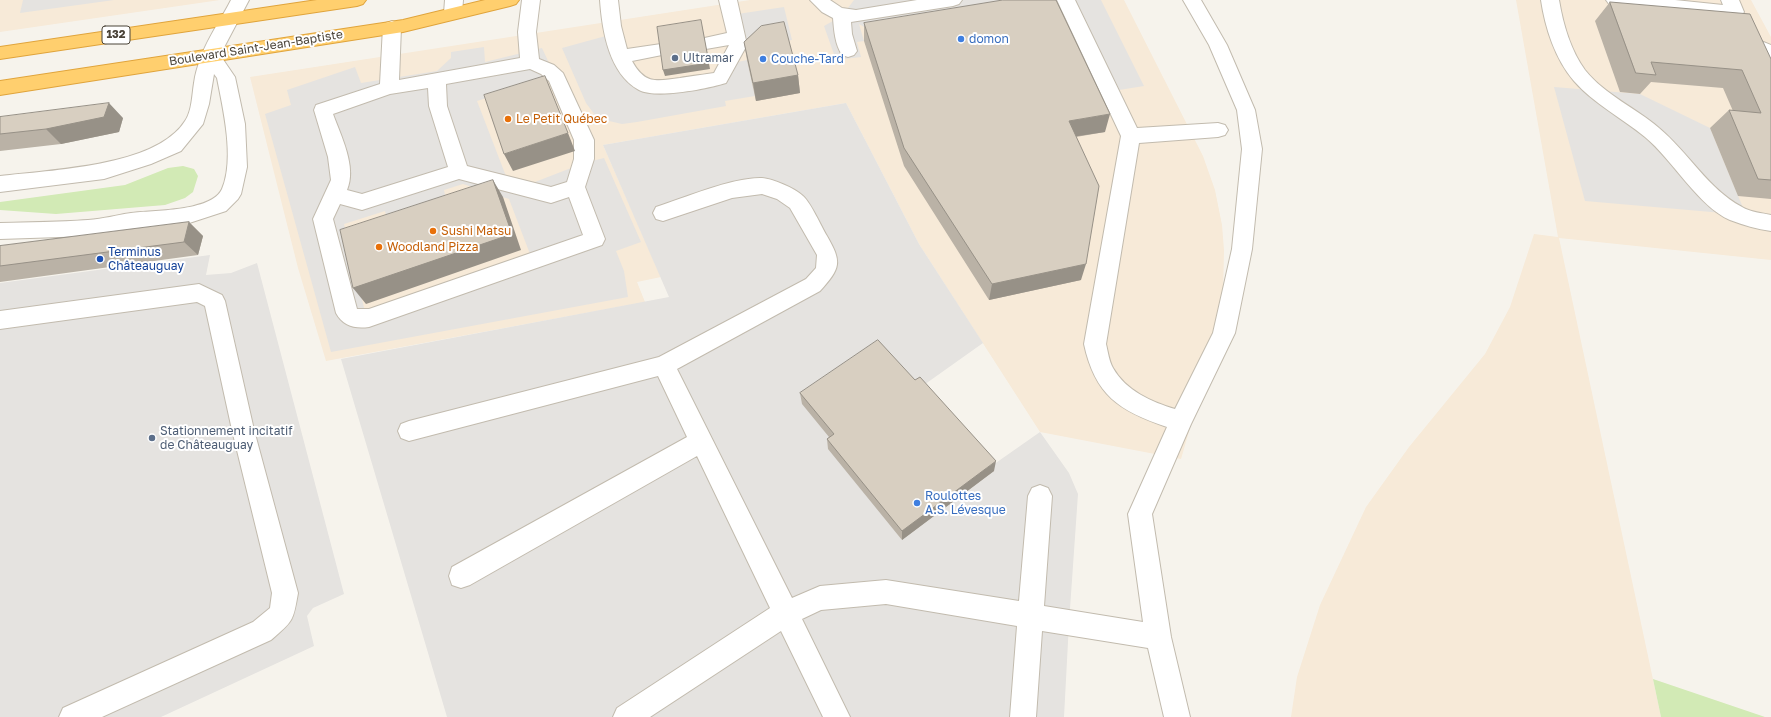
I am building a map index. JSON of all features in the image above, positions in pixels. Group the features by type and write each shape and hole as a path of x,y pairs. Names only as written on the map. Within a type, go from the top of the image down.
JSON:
{"highway":[{"name":"132","path":"0,53 357,0"},
{"name":"Boulevard Saint-Jean-Baptiste","path":"0,88 392,27 453,7 510,0"}],"street":[{"path":"0,184 104,171 144,159 174,146 194,124 200,104 203,81 211,55 240,0"},
{"path":"530,63 527,32 531,0"},
{"path":"609,0 609,19 615,44 620,56 637,81 648,86 659,88 720,78 738,45 728,0"},
{"path":"819,0 834,13 842,16 856,16 954,0"},
{"path":"1066,0 1131,136 1095,344 1097,359 1104,374 1116,390 1132,403 1156,414 1181,420"},
{"path":"1177,717 1158,637 1140,514 1181,420 1224,333 1242,249 1252,149 1246,110 1218,45 1192,0"},
{"path":"1550,0 1553,19 1570,62 1580,76 1594,90 1653,133 1717,201 1736,214 1759,222 1771,223"},
{"path":"1615,0 1732,6 1758,44"},
{"path":"842,16 843,34 848,51"},
{"path":"389,88 392,27"},
{"path":"706,43 736,38"},
{"path":"620,56 661,50"},
{"path":"0,231 90,228 131,221 180,218 219,205 231,194 237,167 236,124 226,77 211,55"},
{"path":"530,63 546,68 557,78 584,140 586,150 584,164 575,188 595,239 375,316 360,319 350,317 347,313 322,219 336,194 342,179 323,110 389,88 530,63"},
{"path":"437,80 438,106 459,171"},
{"path":"1131,136 1218,130"},
{"path":"336,194 349,200 362,202 459,171 551,195 575,188"},
{"path":"409,431 664,365 813,285 826,271 827,255 797,202 784,192 762,186 731,190 663,213"},
{"path":"0,320 199,293 214,301 243,430 285,593 281,614 262,630 72,717"},
{"path":"664,365 837,717"},
{"path":"461,576 701,441"},
{"path":"1023,717 1040,496"},
{"path":"626,717 786,613 820,598 886,592 1158,637"}],"shaded area":[{"path":"0,0 220,0 0,32"},
{"path":"23,0 114,0 20,13"},
{"path":"750,0 1124,0 1203,156 1215,190 1222,225 1224,250 1223,295 1215,342 1181,459 1040,432 919,244 846,103 603,145 661,277 637,282 645,302 326,361 298,268 250,77"},
{"path":"854,0 1101,0 1144,86 1088,95 883,38 859,24 864,41 857,42 861,57 836,60 824,26 842,16"},
{"path":"1516,0 1751,0 1771,37 1771,260 1559,238 1661,717 1291,717 1297,677 1320,605 1366,507 1409,447 1485,354 1510,307 1534,234 1558,237"},
{"path":"784,7 792,40 764,44 738,45 731,15"},
{"path":"613,34 637,81 720,78 728,64 747,60 755,96 725,101 726,106 622,124 609,121 595,115 586,103 562,48"},
{"path":"484,47 485,62 542,48 555,76 477,101 509,184 522,187 584,163 604,158 641,242 616,251 624,271 628,297 331,352 265,114 291,105 287,90 355,67 361,83 437,71 451,58 451,52","holes":["463,184 509,199 530,254 365,312 344,224 385,211 390,231 448,210 444,190"]},
{"path":"1554,87 1640,94 1710,128 1746,215 1585,201"},
{"path":"846,103 919,244 983,343 914,392 835,444 902,540 994,471 990,467 1040,432 1069,473 1078,494 1064,717 447,717 341,359 669,297 603,145"},
{"name":"Stationnement incitatif de Châteauguay","path":"210,255 206,275 231,273 257,263 344,594 313,608 307,616 314,646 161,717 0,717 0,283"}],"green space":[{"path":"183,166 194,169 198,176 193,192 185,198 165,205 56,214 0,210 0,202 125,185 168,168"},
{"path":"1653,679 1765,717 1661,717"}],"building":[{"path":"1003,0 1056,0 1110,114 1069,121 1099,186 1086,264 992,284 904,148 864,23"},
{"path":"1610,2 1750,14 1771,59 1771,180 1758,179 1729,110 1761,113 1742,70 1651,62 1656,75 1636,73"},
{"path":"701,20 709,63 663,70 657,27"},
{"path":"784,22 798,75 753,83 744,42 761,26"},
{"path":"545,76 568,133 504,154 484,95"},
{"path":"109,103 104,117 46,129 0,134 0,117"},
{"path":"493,180 512,234 353,288 340,230"},
{"path":"189,222 184,242 0,266 0,246"},
{"path":"878,340 915,380 920,377 996,461 902,531 827,439 834,434 800,393"}],"place":[{"name":"domon","path":"961,39"},
{"name":"Ultramar","path":"675,58"},
{"name":"Couche-Tard","path":"763,59"},
{"name":"Le Petit Québec","path":"508,119"},
{"name":"Sushi Matsu","path":"433,231"},
{"name":"Woodland Pizza","path":"379,247"},
{"name":"Terminus Châteauguay","path":"100,259"},
{"name":"Stationnement incitatif de Châteauguay","path":"152,438"},
{"name":"Roulottes A.S. Lévesque","path":"917,503"}]}
